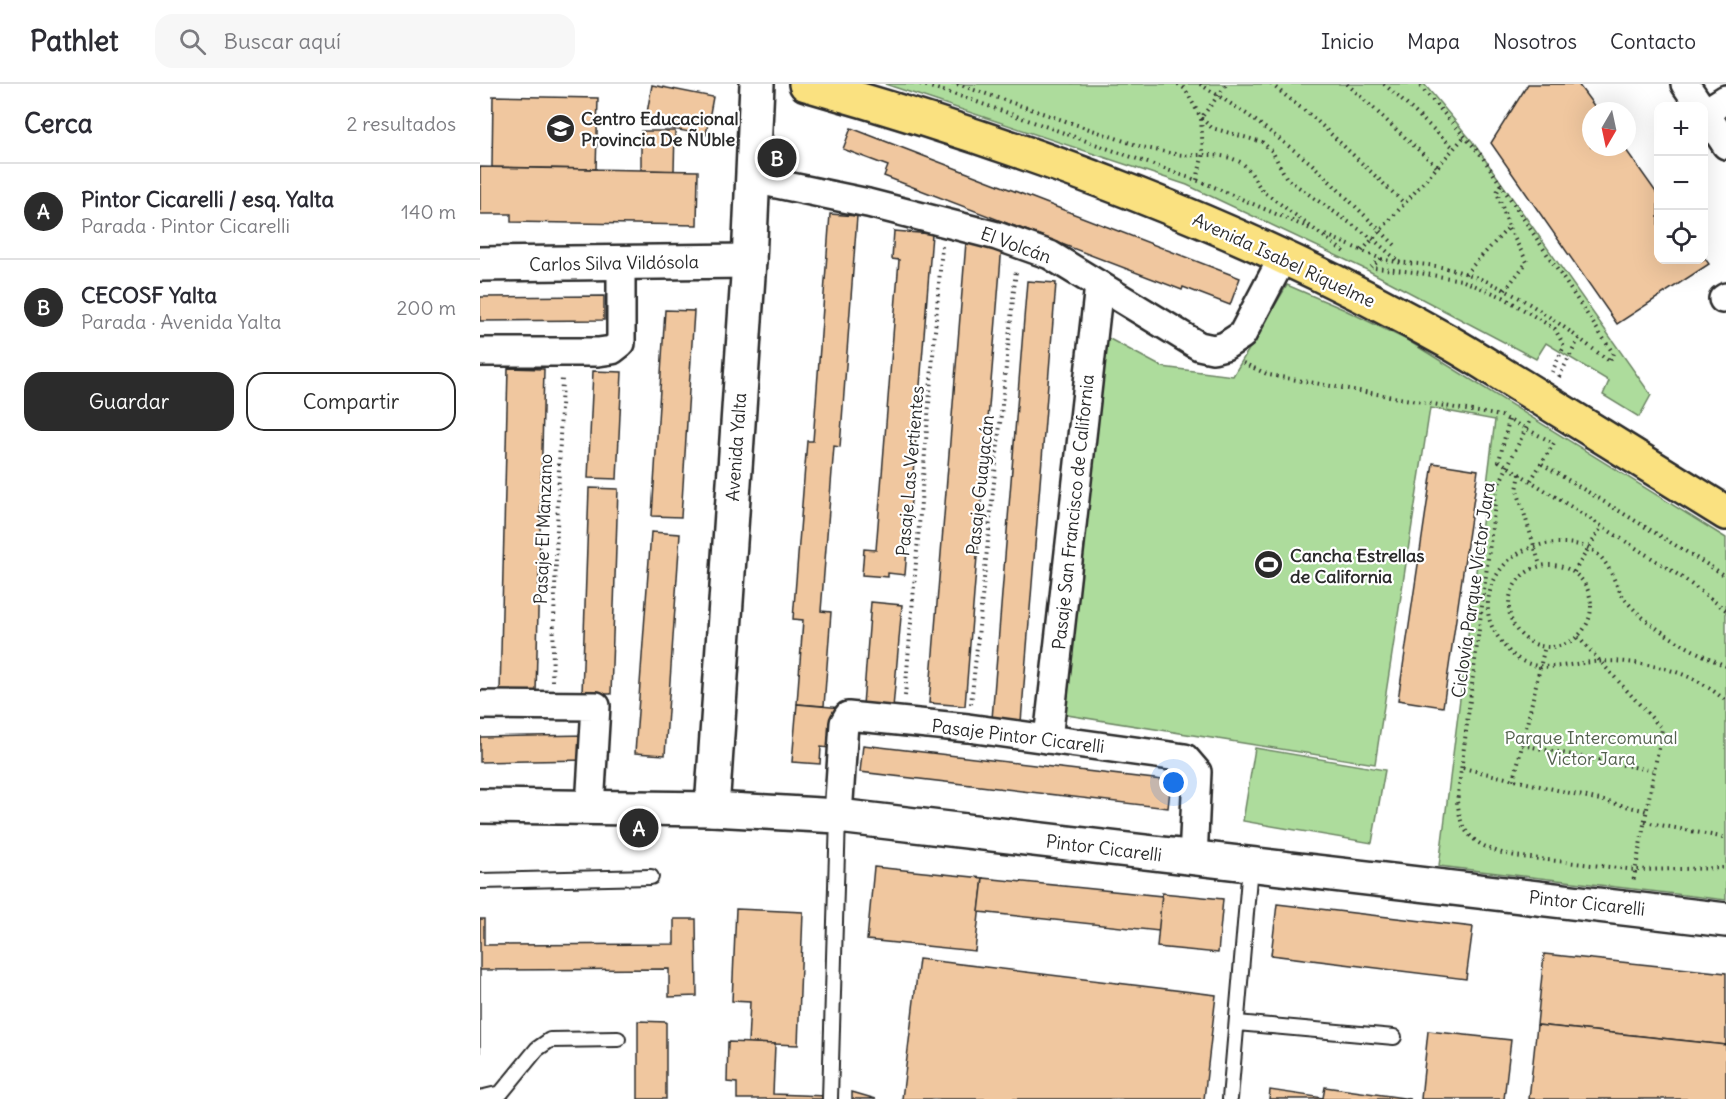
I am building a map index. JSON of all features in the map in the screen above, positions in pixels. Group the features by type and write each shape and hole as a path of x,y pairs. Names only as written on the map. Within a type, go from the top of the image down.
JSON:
{"main road":[{"name":"Avenida Isabel Riquelme","path":"806,84 986,138 1048,160 1160,203 1283,257 1448,341 1726,513"}],"street":[{"name":"Avenida Yalta","path":"712,809 749,261 758,84"},
{"path":"1685,84 1697,102"},
{"path":"1708,110 1726,99"},
{"path":"1708,118 1726,145"},
{"name":"El Volcán","path":"753,179 868,203 1019,244 1050,255 1199,346 1213,349 1225,346"},
{"path":"1225,346 1242,335 1283,257"},
{"name":"Carlos Silva Vildósola","path":"480,264 749,261"},
{"path":"480,352 612,350 621,343 621,262"},
{"name":"Pasaje San Francisco de California","path":"1048,739 1099,285"},
{"path":"480,705 596,706 590,807"},
{"name":"Pasaje Pintor Cicarelli","path":"838,816 844,723 848,716 968,728 1185,758 1197,772 1193,859"},
{"name":"Pintor Cicarelli","path":"480,806 712,809 838,816 1726,920"}],"lane":[{"path":"830,1099 838,816"},
{"path":"1230,1099 1250,866"},
{"path":"480,880 651,877"},
{"path":"1237,1023 1394,1037"},
{"path":"480,1098 501,1093 537,1049 550,1040 618,1039"}],"path":[{"path":"957,84 1142,147 1187,155 1203,153 1240,162 1249,170 1263,191 1352,258"},
{"path":"1178,84 1185,88 1201,118 1212,128 1262,142 1272,151 1287,179 1373,239 1401,264"},
{"path":"1200,84 1273,133 1312,164 1397,247"},
{"path":"1197,180 1203,153 1201,118 1227,84"},
{"path":"1271,84 1315,119 1405,204"},
{"path":"1347,84 1437,167"},
{"path":"1384,84 1455,148"},
{"path":"1381,260 1441,267 1505,290 1563,325 1610,362 1613,353 1501,183 1481,155 1418,84"},
{"path":"1362,251 1465,136"},
{"path":"1501,183 1497,192 1509,227 1527,262 1505,290"},
{"name":"Pasaje Las Vertientes","path":"903,721 944,223"},
{"path":"1465,274 1509,227"},
{"name":"Pasaje Guayacán","path":"968,728 1019,244"},
{"name":"Ciclovía Parque Víctor Jara","path":"1361,263 1371,268 1461,280 1503,297 1555,329 1564,346 1497,488 1457,802 1463,825 1473,840 1503,854 1636,870 1726,868"},
{"path":"1225,346 1244,363 1269,375 1501,416 1554,443 1531,480"},
{"name":"Pasaje El Manzano","path":"551,706 562,352"},
{"path":"1509,420 1499,461 1680,576 1726,610"},
{"path":"1542,464 1726,576"},
{"path":"1520,474 1517,490 1540,565"},
{"path":"1574,572 1602,526"},
{"path":"1726,666 1689,648 1647,620 1624,598 1611,572 1596,552 1572,543 1544,542 1515,554 1495,577 1488,602 1490,625 1505,648 1525,663 1559,668 1600,661 1634,662 1693,677 1726,701"},
{"path":"1540,565 1554,565 1574,572 1587,587 1591,600 1591,613 1586,626 1578,637 1552,648 1539,646 1526,640 1516,630 1510,619 1508,605 1510,592 1517,580 1540,565"},
{"path":"1578,637 1662,729 1629,907"},
{"path":"1514,780 1545,646"},
{"path":"1522,745 1654,771"},
{"path":"1463,768 1647,811"},
{"path":"1645,822 1726,838"}],"green space":[{"path":"885,84 1424,84 1472,141 1651,395 1639,417 1603,395 1609,381 1546,343 1536,359 1367,270 1187,185"},
{"name":"Parque Intercomunal Victor Jara","path":"1287,285 1407,340 1726,538 1726,900 1439,866 1495,420 1430,408 1375,764 1061,714 1106,337 1162,367 1233,376"},
{"path":"1255,748 1385,770 1372,843 1243,821"}],"building":[{"path":"1528,84 1578,84 1591,102 1582,102 1582,156 1630,156 1654,189 1654,264 1709,264 1617,324 1491,143"},
{"path":"652,85 713,97 706,135 645,124"},
{"path":"493,96 598,98 596,169 492,167"},
{"path":"851,128 1240,278 1230,305 1183,287 1182,290 884,176 888,166 843,149"},
{"path":"641,131 675,131 674,171 641,170"},
{"path":"480,167 698,171 697,225 511,222 511,214 480,214"},
{"path":"830,214 857,216 840,447 834,446 821,611 831,612 824,706 797,704 803,620 793,619 807,441 813,441"},
{"path":"894,231 932,234 905,575 888,573 888,577 862,575 864,549 876,550 899,260 892,259"},
{"path":"966,242 1002,245 965,706 929,703"},
{"path":"1027,281 1056,283 1021,722 992,719"},
{"path":"604,296 604,320 480,321 480,297"},
{"path":"665,310 694,311 681,517 652,516"},
{"path":"508,368 544,369 536,693 500,692"},
{"path":"593,371 622,372 617,479 588,478"},
{"path":"1433,463 1478,470 1443,707 1398,700"},
{"path":"589,488 618,489 611,694 582,694"},
{"path":"651,532 680,534 665,755 635,753"},
{"path":"871,602 902,605 893,708 863,705"},
{"path":"797,704 842,708 839,749 821,747 820,764 792,762"},
{"path":"588,735 588,760 480,762 480,737"},
{"path":"863,745 1171,781 1168,808 860,772"},
{"path":"874,867 983,878 975,951 867,940"},
{"path":"983,878 1162,896 1159,931 979,912"},
{"path":"1162,893 1223,899 1218,953 1157,947"},
{"path":"1277,904 1473,927 1466,979 1271,955"},
{"path":"736,909 803,912 798,1045 748,1043 750,1002 732,1001"},
{"path":"480,919 484,919 484,945 674,944 674,919 696,919 697,996 669,997 669,969 480,970"},
{"path":"1544,954 1726,973 1726,1045 1537,1025"},
{"path":"919,959 1216,995 1204,1099 902,1099"},
{"path":"638,1021 666,1022 666,1099 638,1099"},
{"path":"1537,1025 1726,1045 1726,1099 1529,1099"},
{"path":"1428,1031 1511,1040 1504,1099 1421,1099"},
{"path":"728,1042 775,1044 773,1094 826,1096 826,1099 737,1099 737,1083 727,1082"},
{"path":"1325,1087 1411,1099 1269,1099 1270,1090 1323,1098"},
{"path":"852,1092 876,1099 852,1099"}],"place":[{"name":"Centro Educacional Provincia De ÑUble","path":"560,128"},
{"name":"CECOSF Yalta","path":"777,158"},
{"name":"Cancha Estrellas de California","path":"1269,565"},
{"name":"Pintor Cicarelli / esq. Yalta","path":"639,828"}]}
